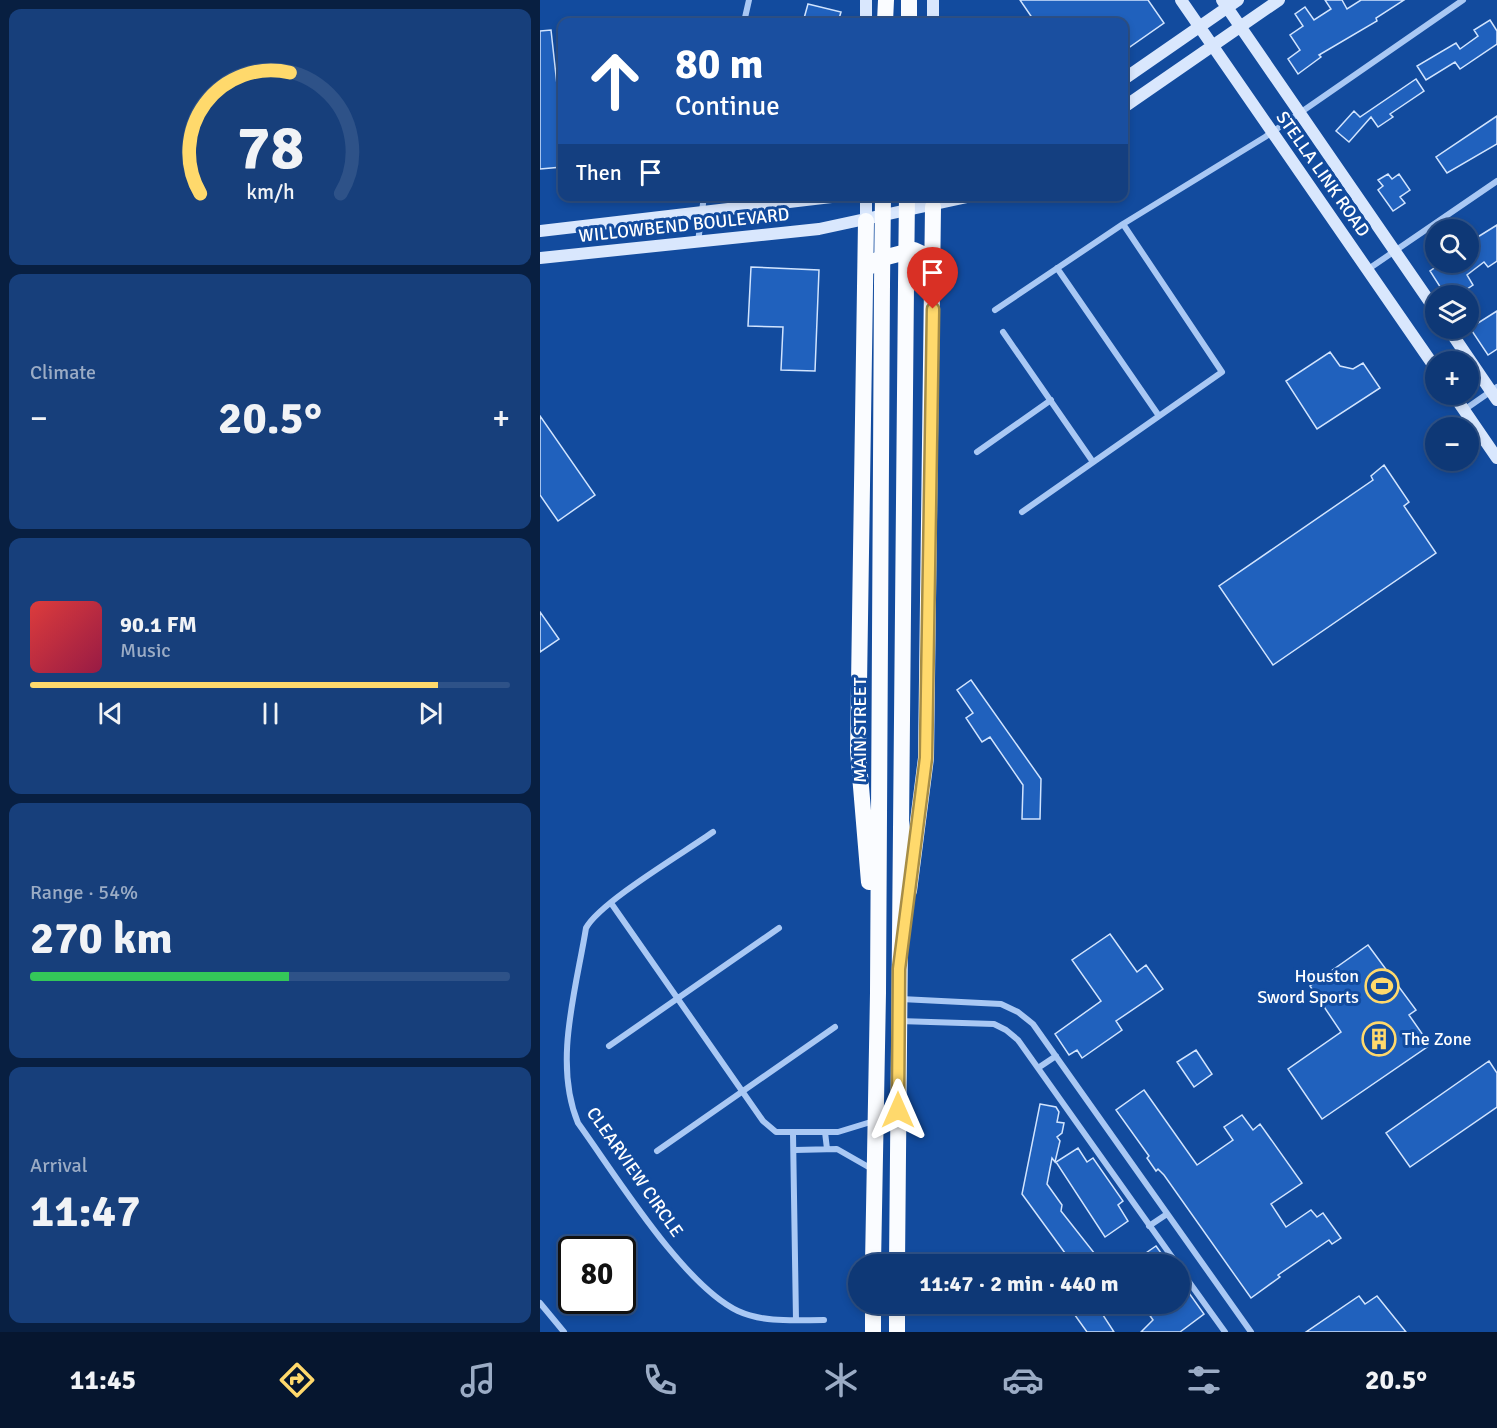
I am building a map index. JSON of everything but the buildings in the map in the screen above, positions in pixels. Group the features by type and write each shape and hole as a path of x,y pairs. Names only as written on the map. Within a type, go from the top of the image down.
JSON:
{"highway":[{"path":"885,18 886,0"},
{"path":"909,0 909,18"},
{"name":"MAIN STREET","path":"873,1254 878,993 883,201"},
{"path":"897,1254 907,201"},
{"path":"899,969 926,758 934,267 933,202"},
{"path":"866,221 858,751 878,993"},
{"path":"865,272 879,260 914,250 925,255 934,267"},
{"path":"873,1314 873,1332"},
{"path":"897,1314 897,1332"}],"main road":[{"path":"866,0 866,18"},
{"path":"933,0 933,18"},
{"name":"STELLA LINK ROAD","path":"1182,0 1425,353"},
{"path":"1128,77 1200,26 1224,4 1238,0"},
{"path":"1128,104 1280,0"},
{"name":"STELLA LINK ROAD","path":"1224,4 1425,295"},
{"name":"WILLOWBEND BOULEVARD","path":"540,231 700,215 803,201"},
{"path":"866,201 866,221"},
{"name":"WILLOWBEND BOULEVARD","path":"540,258 698,243 866,221 933,202"},
{"path":"1456,339 1495,393"},
{"path":"1461,405 1497,458"}],"street":[{"path":"745,18 749,0"},
{"path":"995,310 1123,224 1272,132 1463,0"},
{"path":"1367,270 1497,181"},
{"path":"698,243 703,201"},
{"path":"1022,512 1222,372 1123,224"},
{"path":"1057,268 1159,416"},
{"path":"1003,332 1094,462"},
{"path":"1464,410 1495,393"},
{"path":"977,452 1051,400"},
{"name":"CLEARVIEW CIRCLE","path":"713,832 611,903 591,919 586,928 568,1042 567,1079 572,1107 578,1123 640,1209 703,1287 740,1312 782,1320 824,1320"},
{"path":"611,903 763,1121 776,1132 793,1134 846,1130 874,1120"},
{"path":"609,1046 779,928"},
{"path":"899,999 1001,1004 1018,1012 1033,1024 1251,1332"},
{"path":"899,1021 994,1024 1018,1040 1169,1254"},
{"name":"CLEARVIEW CIRCLE","path":"657,1151 835,1027"},
{"path":"1038,1068 1056,1056"},
{"path":"825,1132 827,1149"},
{"path":"793,1134 796,1320"},
{"path":"795,1150 837,1149 873,1170"},
{"path":"1149,1226 1167,1214"},
{"path":"1190,1283 1225,1332"},
{"path":"540,1303 564,1332"}],"place":[{"name":"Houston Sword Sports","path":"1382,986"},
{"name":"The Zone","path":"1379,1039"}],"route":[{"path":"898,1110 899,969 926,758 933,309"}]}
